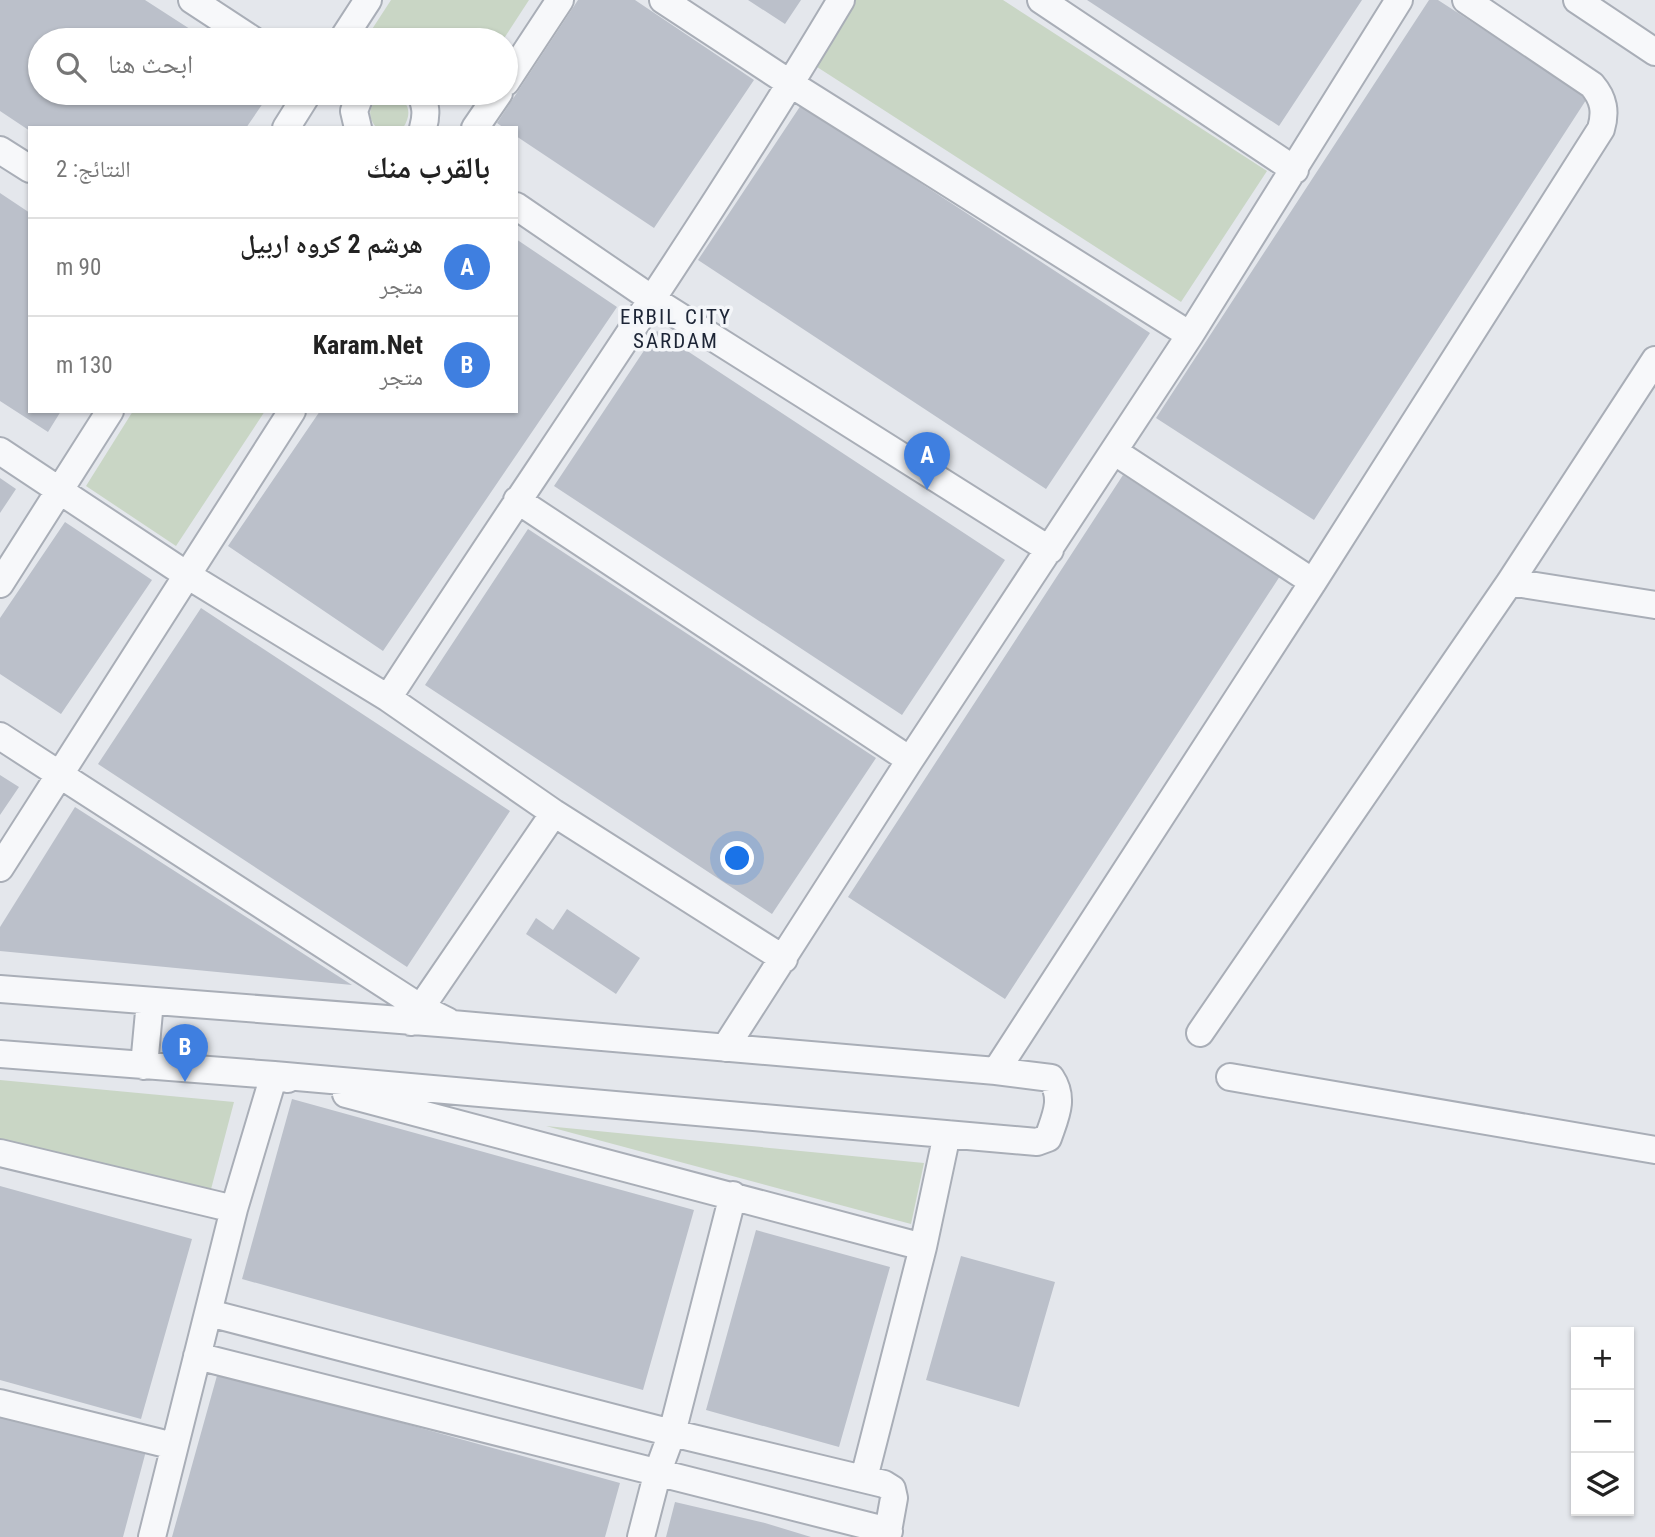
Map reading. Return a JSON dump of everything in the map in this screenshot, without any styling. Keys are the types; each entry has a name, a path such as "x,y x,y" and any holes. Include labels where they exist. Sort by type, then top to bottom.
{"street":[{"path":"192,0 235,28"},
{"path":"350,28 368,0"},
{"path":"518,64 560,0"},
{"path":"663,0 791,84 1190,335"},
{"path":"388,698 652,299 791,84 841,0"},
{"path":"1041,0 1295,170"},
{"path":"725,1048 910,760 1115,452 1295,170 1399,0"},
{"path":"996,1071 1313,582 1596,138 1604,120 1602,101 1592,85 1466,0"},
{"path":"1577,0 1655,52"},
{"path":"287,126 300,105"},
{"path":"353,105 358,126"},
{"path":"423,126 425,105"},
{"path":"476,126 491,105"},
{"path":"0,150 28,168"},
{"path":"518,207 652,299 1050,550"},
{"path":"1200,1034 1510,582 1655,360"},
{"path":"0,584 109,413"},
{"path":"0,868 291,413"},
{"path":"0,451 187,575 388,698 554,813 784,959"},
{"path":"1115,452 1313,582"},
{"path":"517,500 910,760"},
{"path":"1510,582 1655,605"},
{"path":"0,736 416,1015"},
{"path":"416,1015 554,813"},
{"path":"0,989 150,1001 416,1015 452,1024 996,1071 1051,1079 1057,1091 1058,1104 1048,1138 1037,1142 274,1075 0,1054"},
{"path":"144,1066 150,1001"},
{"path":"274,1075 923,1247"},
{"path":"152,1537 234,1209 274,1075"},
{"path":"1230,1077 1655,1150"},
{"path":"864,1478 923,1247 947,1134"},
{"path":"0,1153 234,1209"},
{"path":"640,1537 671,1433 733,1195"},
{"path":"197,1356 658,1471 888,1534 894,1498 892,1489 884,1484 671,1433 209,1313"},
{"path":"0,1403 174,1446"}],"green space":[{"path":"391,0 529,0 511,28 373,28"},
{"path":"856,0 1003,0 1267,171 1181,302 814,65"},
{"path":"407,105 408,117 404,126 376,126 370,117 372,106"},
{"path":"132,413 264,413 176,546 86,486"},
{"path":"0,1080 234,1102 210,1193 0,1140"},
{"path":"546,1126 924,1163 911,1224"}],"building":[{"path":"0,0 145,0 188,28 28,28 28,105 262,105 247,126 28,126 28,130 0,111"},
{"path":"578,0 635,0 754,80 654,228 518,137 518,126 501,126 497,123 509,105 518,105 518,91"},
{"path":"748,0 801,0 785,24"},
{"path":"1087,0 1362,0 1279,126"},
{"path":"1429,0 1438,0 1588,97 1314,520 1156,418"},
{"path":"801,105 1150,333 1046,489 698,260"},
{"path":"0,193 28,212 28,413 60,413 48,432 0,401"},
{"path":"518,240 617,307 383,651 228,546 319,413 518,413"},
{"path":"657,331 1005,560 902,715 554,486"},
{"path":"1123,475 1280,576 1005,999 848,897"},
{"path":"0,478 16,489 0,513"},
{"path":"65,522 152,580 61,714 0,674 0,618"},
{"path":"528,529 876,758 772,914 425,685"},
{"path":"201,608 510,811 407,967 98,764"},
{"path":"0,775 19,787 0,815"},
{"path":"75,807 352,985 0,951 0,927"},
{"path":"567,909 640,958 616,994 526,934 536,918 553,930"},
{"path":"292,1099 694,1210 643,1390 242,1279"},
{"path":"0,1186 192,1239 141,1419 0,1380"},
{"path":"756,1230 890,1267 839,1447 706,1410"},
{"path":"961,1256 1055,1282 1019,1407 926,1380"},
{"path":"218,1372 620,1483 605,1537 172,1537"},
{"path":"0,1413 146,1451 123,1537 0,1537"},
{"path":"675,1502 765,1523 811,1537 666,1537"}],"place":[{"name":"هرشم 2 كروه اربيل","path":"927,490"},
{"name":"Karam.Net","path":"185,1082"}],"district":[{"name":"ERBIL CITY SARDAM","path":"676,329"}]}
